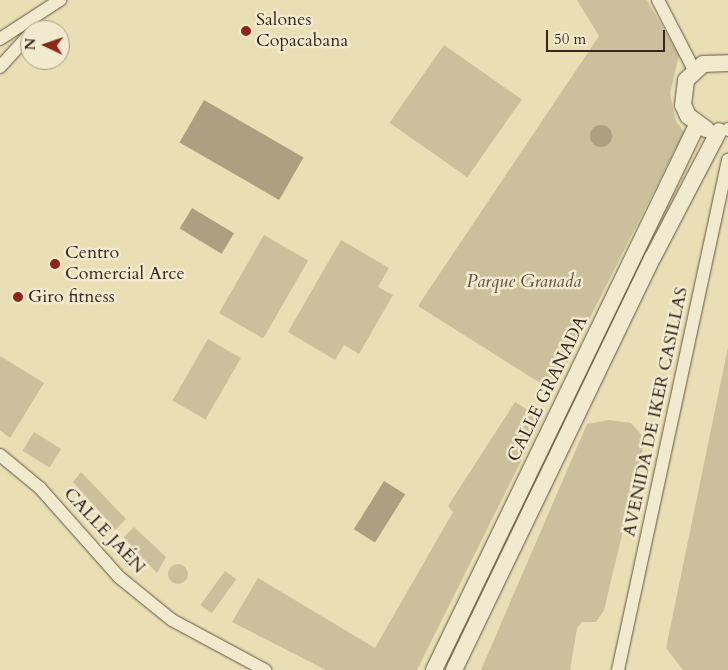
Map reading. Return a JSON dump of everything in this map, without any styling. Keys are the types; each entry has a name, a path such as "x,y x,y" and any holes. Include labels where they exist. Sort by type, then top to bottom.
{"street":[{"path":"42,20 60,0"},
{"path":"0,39 60,0"},
{"path":"658,0 694,70"},
{"path":"0,68 20,45"},
{"path":"454,670 653,257 725,130 697,125 683,105 686,80 694,70 715,61 728,63"},
{"name":"CALLE GRANADA","path":"434,670 697,125"},
{"name":"AVENIDA DE IKER CASILLAS","path":"618,670 728,160"},
{"name":"CALLE JAÉN","path":"0,455 40,488 119,577 172,620 265,670"}],"green space":[{"name":"Parque Granada","path":"577,0 647,0 679,55 670,94 676,121 684,132 553,391 418,306 599,36"},
{"path":"444,45 522,99 467,177 390,123"},
{"path":"264,235 308,260 263,338 219,313"},
{"path":"341,240 389,268 378,287 393,295 359,354 344,345 335,360 288,332"},
{"path":"208,339 241,358 205,419 172,400"},
{"path":"728,347 728,670 683,670 666,648"},
{"path":"0,356 44,383 10,438 0,430"},
{"path":"515,402 542,419 417,670 326,670 232,622 258,578 375,648 453,512 448,506"},
{"path":"609,420 631,423 645,439 604,610 596,622 582,622 577,628 570,670 481,670 587,424"},
{"path":"34,432 61,449 49,468 22,451"},
{"path":"81,472 126,519 115,530 73,482"},
{"path":"134,527 166,557 157,573 123,538"},
{"path":"178,564 185,567 188,574 185,581 178,584 171,581 168,574 171,567"},
{"path":"225,571 236,579 212,613 200,605"}],"shaded area":[{"path":"204,100 304,158 279,200 180,142"},
{"path":"601,125 609,128 612,136 609,144 601,147 593,144 590,136 593,128"},
{"path":"192,208 234,233 222,254 180,229"},
{"path":"384,481 405,494 375,543 354,529"}],"place":[{"name":"Salones Copacabana","path":"246,31"},
{"name":"Centro Comercial Arce","path":"55,264"},
{"name":"Giro fitness","path":"18,297"}]}
